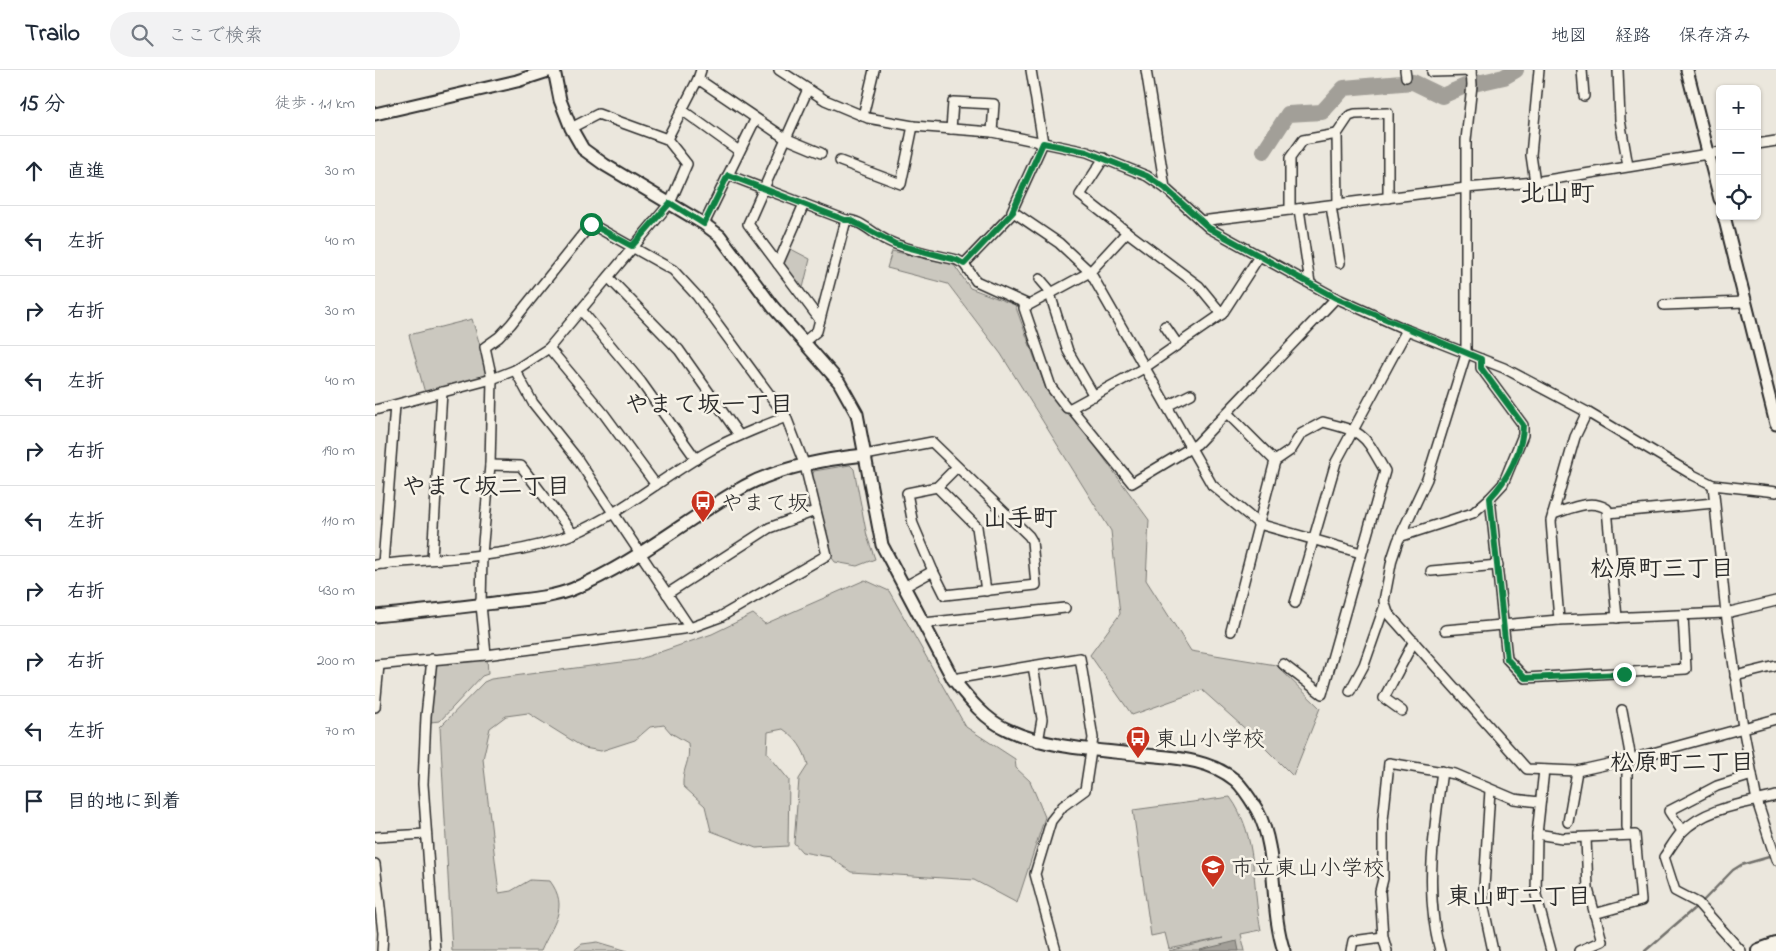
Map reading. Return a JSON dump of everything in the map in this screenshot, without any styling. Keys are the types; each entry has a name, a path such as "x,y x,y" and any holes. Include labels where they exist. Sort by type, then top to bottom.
{"street":[{"path":"375,114 517,81 552,70 560,100 571,128 583,149 605,165 704,224 719,236 773,307 839,382 857,414 882,545 953,679 984,714 1006,729 1039,742 1188,758 1213,767 1235,780 1248,795 1258,813 1267,837 1276,916 1284,951"},
{"path":"667,139 701,70"},
{"path":"779,70 825,100 863,116 913,126 992,132 1087,152 1147,176 1165,188 1209,228 1336,298 1407,330 1504,368 1587,412 1713,485 1776,492"},
{"path":"863,116 875,70"},
{"path":"964,264 1013,212 1043,143 1031,70"},
{"path":"1146,70 1165,188"},
{"path":"1431,72 1471,70 1472,85 1466,140 1466,354 1427,479 1392,559 1384,601 1388,613 1527,769 1577,770 1629,759 1776,719"},
{"path":"1535,182 1531,155 1539,70"},
{"path":"1582,70 1584,96"},
{"path":"1618,70 1620,120 1628,166"},
{"path":"1687,70 1714,153 1717,175"},
{"path":"697,79 755,120 785,138 821,153"},
{"path":"809,89 762,188 748,224 821,320"},
{"path":"951,129 953,102 994,104 992,132"},
{"path":"681,110 739,152"},
{"path":"1340,263 1335,206 1337,134 1349,116 1355,114 1388,113 1388,198"},
{"path":"375,410 492,379 515,370 549,348 609,278 632,246 670,203 687,164 667,139 599,114 571,128"},
{"path":"704,224 755,120"},
{"path":"841,160 901,184 913,126"},
{"path":"1310,283 1295,210 1290,158 1303,140 1337,134"},
{"path":"1761,143 1776,141"},
{"path":"1201,221 1335,206 1466,188 1535,182 1714,153"},
{"path":"1104,158 1080,195 1199,286 1222,314"},
{"path":"728,175 865,226 878,236 895,244 957,260 964,264 976,281 1029,305 1090,272 1127,232"},
{"path":"778,264 805,204"},
{"path":"1013,212 1059,243 1090,272 1212,485 1259,524 1361,553"},
{"path":"804,342 817,331 821,320 845,220"},
{"path":"1725,220 1776,424"},
{"path":"375,707 377,665 486,655 691,628 720,617 827,555 805,466 786,418 732,343 673,270 591,224 511,324 499,337 485,347 492,379 490,465 482,554 481,605 486,655"},
{"path":"1071,408 1144,368 1222,314 1260,256"},
{"path":"609,278 679,350 739,435"},
{"path":"1040,279 1051,293 1068,351 1094,396"},
{"path":"1025,304 1024,308 1051,386 1067,408 1071,408 1132,483 1192,449 1336,298"},
{"path":"1664,305 1745,302"},
{"path":"581,310 641,382 696,459"},
{"path":"1165,326 1178,345"},
{"path":"1295,603 1315,540 1336,462 1407,330"},
{"path":"549,348 604,414 656,485"},
{"path":"1402,536 1473,513 1503,484 1523,435 1523,425 1481,368 1481,359"},
{"path":"515,370 533,403 577,457 691,628"},
{"path":"432,559 442,392"},
{"path":"1167,406 1191,394"},
{"path":"395,405 379,564 523,549 573,534 614,512 696,459 739,435 786,418"},
{"path":"1227,412 1275,461"},
{"path":"1559,620 1551,521 1575,437 1587,412"},
{"path":"1231,631 1275,461 1291,450 1301,434 1323,422 1352,430 1365,437 1385,471 1322,694 1283,664"},
{"path":"375,616 539,598 571,590 640,554 745,486 781,471 932,442 1032,541 1036,585 945,594 913,524 907,493 937,487 957,467"},
{"path":"490,465 521,466 573,534"},
{"path":"1713,485 1726,613 1743,727 1757,801 1776,860"},
{"path":"937,487 977,527 986,591"},
{"path":"1490,498 1505,623 1507,659 1525,678 1686,669 1683,615"},
{"path":"1608,513 1714,503"},
{"path":"1553,514 1587,504 1599,504 1607,509 1617,618"},
{"path":"667,594 769,528 815,511"},
{"path":"1431,571 1498,565"},
{"path":"904,587 933,571"},
{"path":"1445,630 1505,623 1726,613 1776,600"},
{"path":"1350,690 1364,665 1385,606"},
{"path":"924,623 1065,608"},
{"path":"1402,712 1384,698 1414,641"},
{"path":"953,679 1080,658 1093,749 1085,790 1063,806 1051,821 1035,874 1056,951"},
{"path":"432,659 426,716 423,784 435,951"},
{"path":"1033,666 1042,719 1039,742"},
{"path":"1735,676 1776,666"},
{"path":"1621,710 1629,759 1627,827"},
{"path":"1387,951 1383,937 1380,891 1383,879 1383,820 1389,763 1455,774 1514,799 1539,802"},
{"path":"1544,770 1539,802 1536,896 1551,951"},
{"path":"1568,822 1577,770"},
{"path":"1440,951 1430,892 1434,831 1442,771"},
{"path":"1682,832 1669,811 1717,786 1753,775"},
{"path":"1490,790 1483,904 1493,951"},
{"path":"1741,951 1700,905 1675,891 1664,857 1682,832 1704,816 1729,807 1776,796"},
{"path":"375,837 427,834"},
{"path":"1537,834 1562,838 1635,835 1641,901 1594,914"},
{"path":"1579,951 1602,941 1587,882 1586,838"},
{"path":"375,864 383,933 382,951"},
{"path":"1351,951 1353,941 1383,937"}],"shaded area":[{"path":"789,248 810,259 802,292 781,264"},
{"path":"892,251 954,265 970,288 1015,305 1046,389 1076,420 1149,520 1146,580 1191,651 1276,665 1320,708 1293,776 1251,734 1202,690 1132,715 1090,655 1120,614 1111,531 1001,354 948,284 887,268"},
{"path":"472,319 489,375 425,393 409,335"},
{"path":"850,465 854,469 867,536 875,559 857,566 835,562 830,555 812,476 814,471"},
{"path":"865,580 889,591 966,727 1015,759 1016,768 1030,781 1045,817 1017,903 974,880 851,872 830,857 802,852 794,843 799,779 808,765 799,744 783,729 768,732 767,753 789,780 788,846 756,848 711,831 705,806 683,786 689,750 688,743 671,733 664,725 650,727 635,740 601,751 584,748 528,713 506,716 490,728 483,759 499,893 511,891 530,880 550,881 559,900 557,916 541,951 452,951 440,727 484,682 491,679 637,660 712,634 753,614 765,624"},
{"path":"487,657 488,674 482,676 440,721 430,722 435,667 440,661"},
{"path":"1230,797 1246,828 1250,845 1261,930 1241,934 1245,951 1169,951 1223,938 1169,949 1165,933 1151,936 1133,810"},
{"path":"1237,941 1239,951 1200,950"},
{"path":"598,942 628,951 573,951 582,944"}],"waterway":[{"path":"1264,151 1288,114 1322,112 1344,88 1413,82 1442,96 1465,86 1504,77 1516,70"},
{"path":"1701,903 1733,870 1741,865 1769,857"},
{"path":"1645,951 1697,906"}],"place":[{"name":"やまて坂","path":"703,523"},
{"name":"東山小学校","path":"1138,759"},
{"name":"市立東山小学校","path":"1213,888"}],"district":[{"name":"北山町","path":"1557,192"},
{"name":"やまて坂一丁目","path":"709,404"},
{"name":"やまて坂二丁目","path":"486,486"},
{"name":"山手町","path":"1020,517"},
{"name":"松原町三丁目","path":"1662,568"},
{"name":"松原町二丁目","path":"1682,762"},
{"name":"東山町二丁目","path":"1519,896"}],"route":[{"path":"591,224 632,246 670,203 704,224 728,175 865,226 878,236 895,244 957,260 964,264 1013,212 1043,143 1087,152 1132,169 1165,188 1209,228 1336,298 1407,330 1481,359 1481,368 1513,408 1523,425 1523,435 1503,484 1490,498 1505,623 1507,659 1525,678 1624,674"}]}
